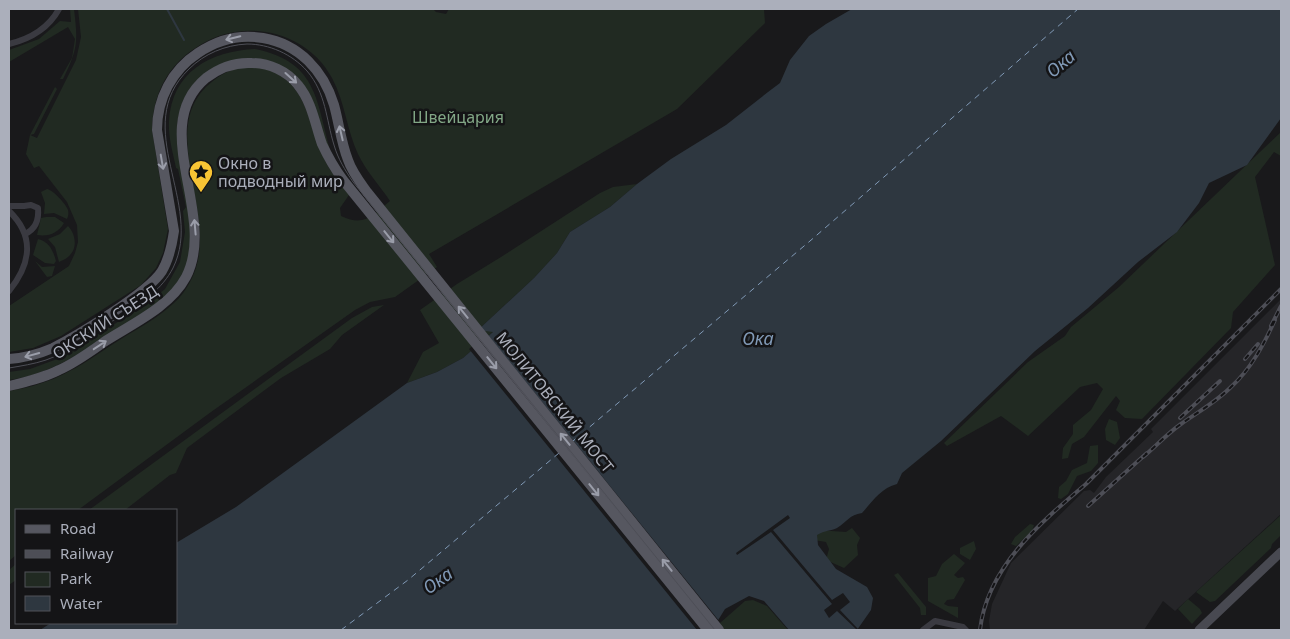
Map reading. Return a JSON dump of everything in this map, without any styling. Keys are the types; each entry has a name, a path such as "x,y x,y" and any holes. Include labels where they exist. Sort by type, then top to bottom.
{"main road":[{"name":"ОКСКИЙ СЪЕЗД","path":"9,360 34,355 70,339 143,291 161,272 171,248 174,231 158,140 157,119 160,104 173,76 194,55 206,47 233,38 254,36 271,39 303,55 314,66 327,88 334,105 349,163 368,192"},
{"name":"ОКСКИЙ СЪЕЗД","path":"9,386 44,377 74,362 160,306 172,296 183,282 192,264 196,238 182,138 182,118 186,104 195,90 206,78 219,70 238,64 258,63 278,69 292,78 305,95 329,158 359,199"},
{"name":"МОЛИТОВСКИЙ МОСТ","path":"368,192 719,630"},
{"name":"МОЛИТОВСКИЙ МОСТ","path":"359,199 708,630"}],"street":[{"path":"9,44 29,38 38,32 47,25 59,9"},
{"path":"9,206 31,205 38,208 38,219 34,227 25,234"},
{"path":"9,211 25,234 27,253 22,273 9,291"},
{"path":"1199,630 1281,552"},
{"path":"923,630 935,621 964,628"}],"shaded area":[{"path":"1280,300 1280,515 1175,611 1163,601 1144,630 990,630 989,621 992,604 1011,563 1084,491 1090,490 1094,493 1106,477 1153,432 1151,429"}],"green space":[{"path":"70,9 74,9 76,45 72,60 63,79 60,79 72,58 75,39 68,27 9,62 9,50 39,39 60,21 71,22"},
{"name":"Швейцария","path":"78,9 433,9 436,12 446,14 449,9 764,9 765,23 677,109 429,254 437,267 395,297 370,302 355,310 211,412 79,509 15,509 15,556 9,561 9,391 26,388 53,379 93,358 155,318 177,301 185,290 190,282 198,257 200,231 191,176 188,124 196,101 213,81 230,71 246,67 263,68 280,76 290,83 299,95 307,111 324,160 349,195 340,208 341,216 362,220 390,201 358,154 336,87 321,62 307,49 273,33 255,31 236,32 217,36 200,45 179,61 164,81 155,104 152,130 168,229 163,253 156,268 141,285 61,336 33,348 9,352 9,306 69,266 78,242 77,225 67,202 39,166 34,168 26,154 30,135 37,138 76,60 81,37"},
{"path":"255,49 276,55 292,64 304,75 318,103 332,156 327,147 311,97 270,61 206,75 198,79 188,92 179,113 177,135 191,232 189,255 181,277 168,294 151,308 77,355 38,373 9,380 9,372 30,369 60,358 145,305 165,289 180,262 185,232 183,211 186,207 178,169 176,168 169,127 172,104 177,89 196,67 209,60 223,54"},
{"path":"55,87 57,89 34,134 30,135"},
{"path":"1281,132 1281,156 1274,152 1255,177 1275,265 1233,312 1231,328 1142,419 1125,418 1116,410 1120,401 1116,396 1084,437 1072,444 1068,458 1062,459 1063,448 1073,434 1073,425 1091,410 1103,389 1097,383 1080,387 1028,436 1001,416 947,446 944,443 1028,362 1065,336 1071,327 1119,287"},
{"path":"637,184 610,207 570,232 557,253 534,278 478,330 494,331 463,358 437,372 407,383 423,352 439,343 420,310 457,284 600,193 613,187"},
{"path":"47,189 56,195 67,207 67,219 54,213 44,214 45,203 41,192"},
{"path":"55,217 64,223 53,234 37,235 41,218"},
{"path":"68,226 74,236 74,248 69,256 59,262 55,247 48,239 60,234"},
{"path":"38,239 50,247 56,261 54,264 45,263 33,255"},
{"path":"35,261 42,267 55,266 52,276 47,277"},
{"path":"384,305 342,335 330,349 281,378 187,448 176,473 170,475 126,509 90,509 352,318 372,307"},
{"path":"1109,419 1117,422 1120,438 1115,445 1106,440 1105,429"},
{"path":"1098,445 1098,463 1091,471 1077,476 1068,494 1061,499 1058,498 1059,487 1066,481 1072,470 1087,463 1090,446"},
{"path":"1281,515 1281,535 1272,544 1271,548 1215,601 1210,602 1196,592"},
{"path":"1030,524 1034,525 1032,531 1016,546 1011,544 1015,537"},
{"path":"852,528 860,538 857,545 858,555 844,568 826,560 829,549 826,542 814,540 817,530 846,532"},
{"path":"974,541 976,549 970,560 960,554 960,548"},
{"path":"954,554 965,563 954,575 958,578 963,577 965,580 954,599 947,600 944,604 958,607 958,618 928,601 928,578 936,576 942,564"},
{"path":"15,565 15,581 9,585 9,570"},
{"path":"898,573 926,607 926,615 921,615 920,608 894,575"},
{"path":"1188,599 1202,613 1192,624 1178,609"},
{"path":"753,600 767,606 788,630 722,630 720,623 745,601"}],"water":[{"name":"Ока","path":"852,9 1281,9 1281,118 1247,165 1209,183 1199,203 1177,232 1138,262 1088,308 1035,351 941,441 902,473 897,484 882,492 862,513 851,517 837,528 817,535 818,545 836,569 867,587 873,598 871,610 857,630 789,630 764,601 749,596 725,609 712,630 40,630 49,624 178,624 178,542 236,507 407,383 437,372 463,358 493,332 478,330 534,278 557,253 570,232 610,207 671,159 726,125 780,83 790,60 809,36"}],"pier":[{"path":"487,334 720,622 715,630 697,630 469,349"},
{"path":"788,515 790,518 773,530 832,600 843,593 850,602 840,610 857,630 837,611 829,618 824,610 832,604 771,532 737,555 736,553"}],"waterway":[{"path":"167,9 184,40"}],"ferry route":[{"path":"573,441 810,241 1078,9"},
{"path":"341,630 408,580 559,453"}],"tram line":[{"path":"9,368 28,365 63,353 142,302 164,282 173,268 180,243 181,218 166,141 166,116 172,92 189,69 215,51 247,44 272,48 287,55 301,65 313,79 325,106 336,150 353,182 715,630"}],"railway":[{"path":"980,630 985,607 993,586 1019,548 1051,514 1086,484 1281,289"},
{"path":"1271,326 1281,306"},
{"path":"1143,457 1176,428 1207,407 1238,380 1256,356 1275,320"},
{"path":"1245,359 1258,344"},
{"path":"1180,418 1220,381"},
{"path":"1088,506 1147,453"}],"place":[{"name":"Окно в подводный мир","path":"201,193"}]}
